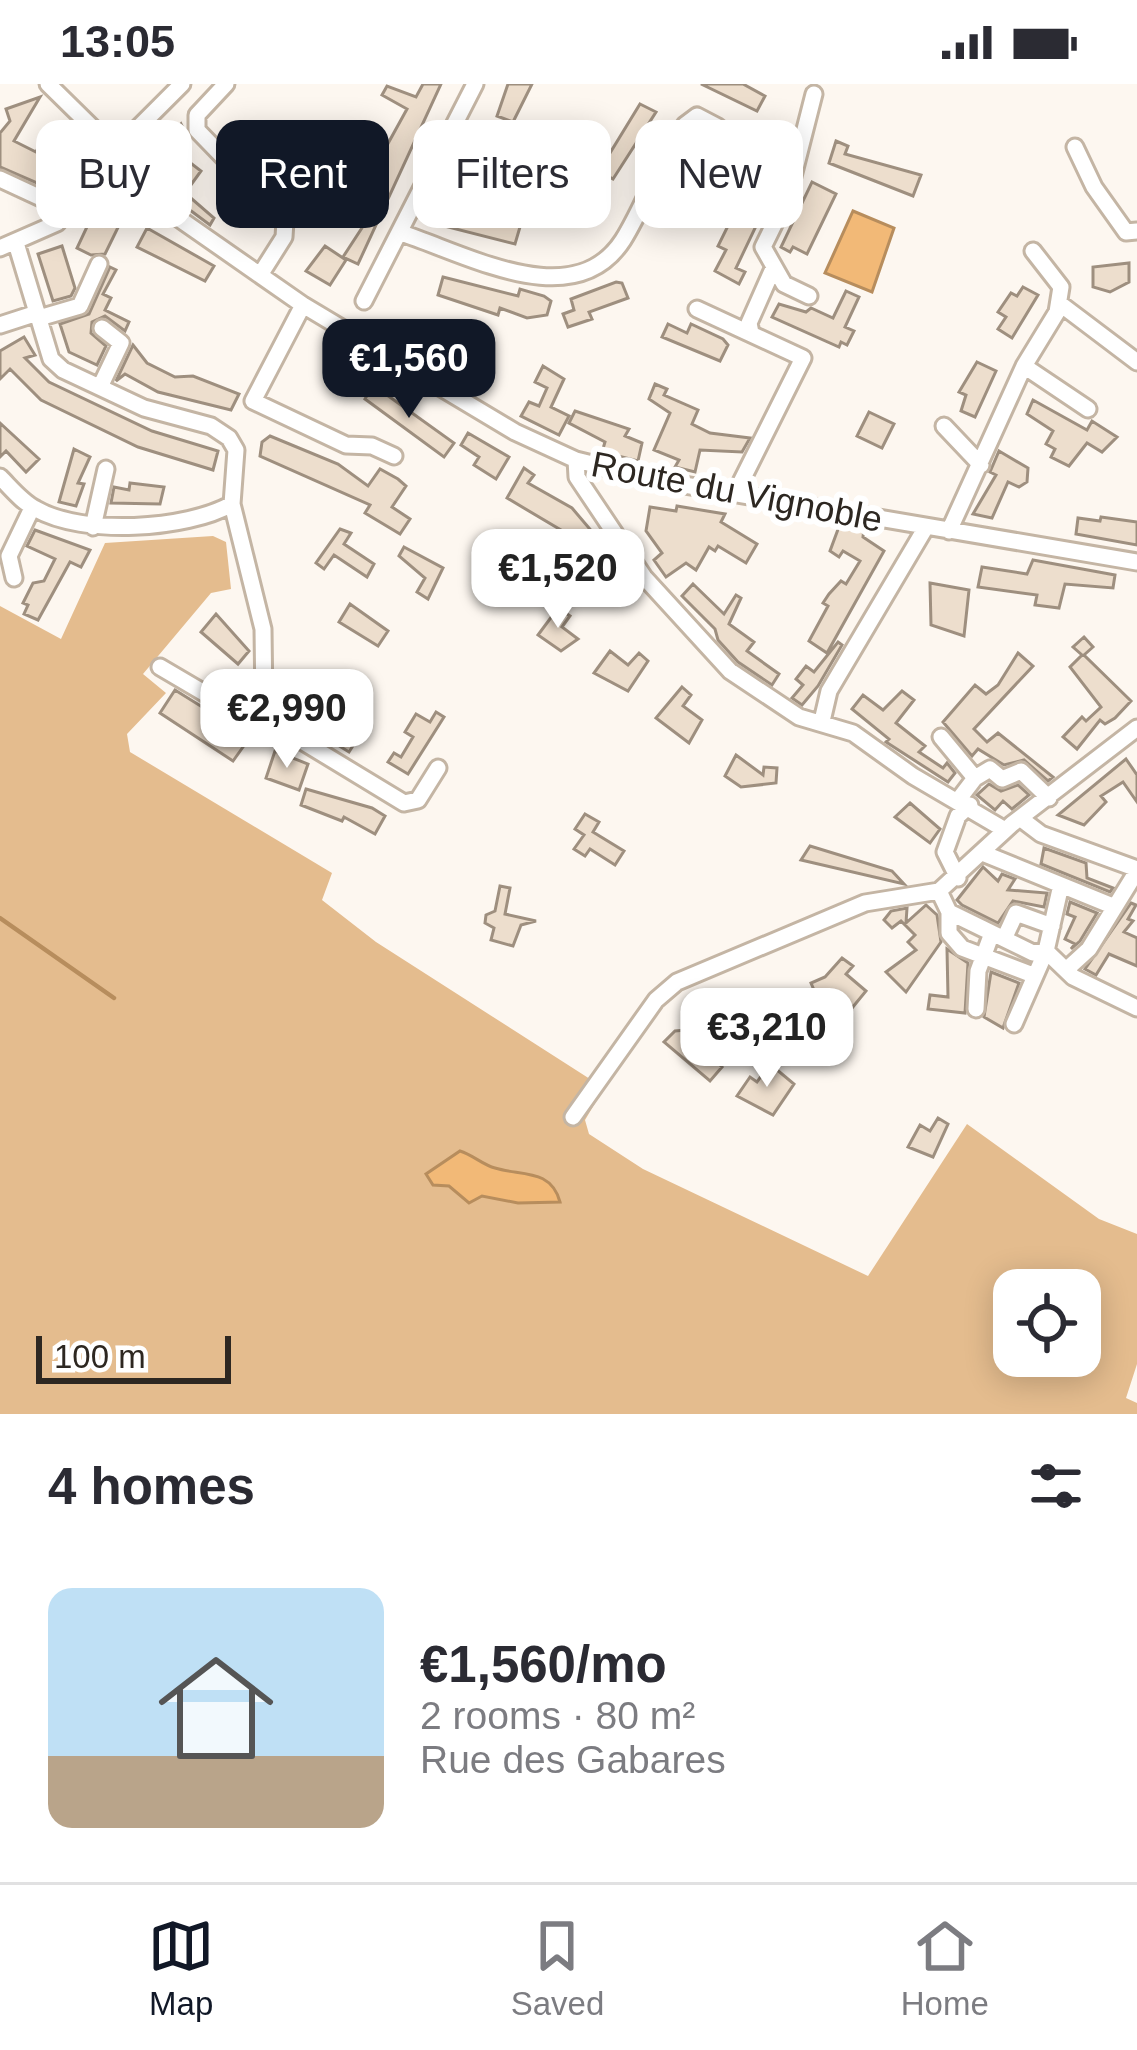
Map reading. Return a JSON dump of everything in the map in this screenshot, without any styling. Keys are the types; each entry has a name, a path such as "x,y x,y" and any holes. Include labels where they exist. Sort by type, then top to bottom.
{"street":[{"path":"48,84 85,120"},
{"path":"146,120 182,84"},
{"path":"226,84 197,115 197,130 285,221 284,236 260,275"},
{"path":"364,301 476,84"},
{"path":"809,296 772,271 763,248 788,196 814,94"},
{"path":"1075,147 1094,187 1126,232 1137,231"},
{"path":"0,179 36,196"},
{"path":"401,233 544,278 588,274 622,241 635,217"},
{"path":"38,228 8,245 51,358 144,408 211,426 229,438 236,450 232,504 263,629 259,715"},
{"name":"Route du Vignoble","path":"192,228 303,305 514,432 576,460 736,494 1137,562"},
{"path":"949,531 1024,366 1059,303 1061,287 1034,251"},
{"path":"0,325 80,306 99,264"},
{"path":"751,333 749,323 772,271"},
{"path":"1059,303 1137,362"},
{"path":"303,305 253,401 346,445 371,446 394,457"},
{"path":"697,309 803,358 736,494"},
{"path":"100,387 121,343 102,328"},
{"path":"1024,366 1088,410"},
{"path":"944,426 981,465"},
{"path":"576,460 577,477 633,560 708,652 775,704 799,717 854,733 913,776 1005,830"},
{"path":"94,526 106,469"},
{"path":"0,477 32,508 94,526 208,518 232,504"},
{"path":"14,578 9,556 32,508"},
{"path":"821,721 829,691 926,526"},
{"path":"160,667 245,717 259,715 404,803 418,800 438,768"},
{"path":"574,1117 648,1010 677,982 865,903 939,891 985,854 1005,830 1137,728"},
{"path":"941,737 975,778"},
{"path":"958,878 945,852 975,778 990,769 1002,779 1021,771 1049,798"},
{"path":"1020,818 1041,834 1137,870 1089,949 1066,970"},
{"path":"985,854 1115,907"},
{"path":"1014,1024 1046,951 1061,885"},
{"path":"939,891 949,912 949,933 962,948 1033,975"},
{"path":"949,912 1033,953 1046,951"},
{"path":"976,1010 983,957 1016,913 1052,926"},
{"path":"1046,951 1066,970 1137,1008"}],"shaded area":[{"path":"853,211 894,228 872,292 825,273"},
{"path":"213,536 226,542 231,589 211,593 143,674 166,693 127,734 130,752 332,873 322,900 376,942 604,1088 585,1120 589,1134 643,1169 868,1276 967,1124 1099,1219 1137,1234 1137,1364 1126,1398 1137,1403 1137,1414 0,1414 0,606 61,639 105,543"},
{"path":"460,1151 491,1167 542,1178 560,1202 518,1203 482,1196 469,1203 449,1186 433,1185 426,1174"}],"building":[{"path":"423,84 441,84 424,120 413,120 413,145 389,197 389,142 407,109 382,95 387,86 416,97"},
{"path":"508,84 532,84 514,120 497,116"},
{"path":"701,84 743,84 765,96 757,111"},
{"path":"40,97 14,141 36,152 36,183 0,167 0,133 10,121 6,109"},
{"path":"640,104 656,112 651,120 635,120 635,145 613,179 611,151"},
{"path":"836,141 848,146 845,154 921,175 913,196 829,163"},
{"path":"812,182 836,194 807,254 781,247 790,228 803,228 803,201"},
{"path":"192,199 214,218 210,225 192,212"},
{"path":"86,228 118,228 105,254 91,255 77,248"},
{"path":"147,228 214,266 205,281 137,247"},
{"path":"362,228 375,228 358,264 343,257"},
{"path":"452,228 520,228 515,244"},
{"path":"727,228 755,228 736,268 745,272 739,284 715,271 726,250 718,246"},
{"path":"62,246 75,288 71,296 53,301 38,254"},
{"path":"325,246 346,260 330,285 306,271"},
{"path":"1129,263 1129,282 1110,292 1093,287 1093,267"},
{"path":"110,267 116,270 103,294 111,298 105,310 129,322 125,331 105,316 92,322 91,333 106,346 97,365 69,352 60,324 89,314"},
{"path":"443,277 518,296 520,289 544,296 551,301 547,315 527,318 500,308 498,315 438,295"},
{"path":"622,283 628,298 589,312 592,319 568,327 563,314 574,310 571,299"},
{"path":"1023,287 1038,295 1012,338 998,329 1006,317 998,312 1011,293 1017,296"},
{"path":"846,291 859,297 845,327 854,331 847,345 841,342 839,347 772,317 779,304 806,312 811,308 833,318"},
{"path":"668,324 687,333 691,324 723,339 728,345 720,361 662,337"},
{"path":"24,337 35,355 25,358 49,382 152,431 218,451 213,470 138,447 41,400 10,369 0,379 0,351"},
{"path":"133,345 147,363 175,377 193,376 239,394 231,410 158,392 125,374 116,381"},
{"path":"977,362 996,371 975,417 961,411 966,395 959,392"},
{"path":"543,366 564,379 551,407 569,416 559,435 521,416 529,402 539,406 547,388 535,382"},
{"path":"655,384 667,389 664,395 698,410 692,424 710,433 750,438 742,452 700,450 695,472 675,467 679,460 654,450 670,413 649,399"},
{"path":"373,385 454,443 444,457 365,399"},
{"path":"1033,400 1087,430 1092,421 1117,437 1102,452 1087,443 1069,466 1051,457 1055,449 1046,444 1053,431 1027,414"},
{"path":"575,411 629,429 625,436 642,443 638,461 602,452 605,442 569,423"},
{"path":"869,412 894,424 882,448 857,436"},
{"path":"0,423 39,459 26,472 6,451 0,457"},
{"path":"468,433 509,457 496,479 474,465 479,457 461,445"},
{"path":"270,436 338,464 368,486 380,469 398,479 406,486 392,507 410,519 400,534 365,513 370,505 260,456 262,442"},
{"path":"74,449 90,457 78,483 84,484 76,506 59,502"},
{"path":"999,451 1028,468 1027,482 1019,487 1008,482 992,518 973,514 996,475 990,472"},
{"path":"524,468 534,475 528,483 572,508 628,574 606,591 598,584 607,576 578,547 573,550 566,543 571,536 507,498"},
{"path":"130,483 164,487 160,504 111,503 114,487 129,490"},
{"path":"677,506 725,514 721,522 757,544 746,563 718,546 715,551 709,547 696,570 686,563 666,577 654,560 662,553 646,531 650,507 676,511"},
{"path":"1101,517 1137,522 1137,545 1076,534 1078,518 1100,521"},
{"path":"840,524 864,528 863,537 884,551 827,653 809,641 828,606 823,603 841,581 846,584 860,561 843,551 839,557 830,551"},
{"path":"340,529 351,533 344,544 374,564 367,577 334,555 324,569 316,563"},
{"path":"35,530 90,550 81,567 70,562 38,620 24,614 28,605 23,603 33,583 44,581 55,559 27,546"},
{"path":"404,547 443,568 428,599 417,592 425,578 399,556"},
{"path":"1033,560 1115,575 1113,588 1065,584 1059,608 1035,605 1037,595 978,587 982,567 1027,574"},
{"path":"930,583 969,590 964,636 931,625"},
{"path":"693,584 724,614 736,595 741,598 729,624 754,642 747,651 779,674 772,685 738,662 718,640 715,629 682,596"},
{"path":"350,604 388,631 378,646 339,622"},
{"path":"558,608 570,616 562,627 578,639 561,651 538,635"},
{"path":"216,614 249,651 238,664 201,632"},
{"path":"1084,637 1093,647 1084,655 1131,701 1115,718 1105,724 1100,720 1077,749 1063,737 1082,717 1086,721 1101,707 1070,667 1082,655 1073,647"},
{"path":"838,642 842,645 802,705 792,698 803,685 796,679 806,666 814,672"},
{"path":"610,651 628,665 639,653 648,661 628,691 594,673"},
{"path":"1018,653 1033,666 974,729 987,742 998,733 1053,777 1048,781 1024,760 1004,765 978,749 972,756 943,722 975,685 986,694 998,685"},
{"path":"287,676 351,716 348,720 363,730 349,752 283,711 288,702 280,687"},
{"path":"682,687 691,695 683,706 702,720 689,743 656,718"},
{"path":"175,690 244,733 248,740 233,761 160,713"},
{"path":"902,691 914,700 896,723 925,746 919,752 943,768 947,763 955,773 948,782 886,742 889,739 852,709 863,695 883,710"},
{"path":"436,712 444,717 408,774 388,762 394,753 401,757 413,737 405,732 416,714 430,722"},
{"path":"275,751 308,764 299,790 266,778"},
{"path":"736,755 763,775 764,767 777,768 776,783 741,787 725,776"},
{"path":"1126,759 1137,775 1137,802 1123,782 1101,796 1106,802 1084,825 1058,815"},
{"path":"989,784 1001,791 1018,785 1029,795 1012,809 1003,801 995,810 977,795"},
{"path":"306,789 385,816 375,834 344,817 342,821 301,805"},
{"path":"910,803 940,829 930,843 895,817"},
{"path":"585,814 599,822 593,832 624,851 615,865 590,849 585,856 574,849 584,835 575,829"},
{"path":"810,846 892,871 904,884 801,860"},
{"path":"1044,848 1086,863 1087,878 1113,888 1110,892 1041,864"},
{"path":"983,867 998,881 1002,874 1015,879 1008,890 1047,893 1044,907 1013,901 998,923 962,905 957,900"},
{"path":"500,886 510,888 505,914 536,921 521,925 513,946 491,940 494,928 485,923 486,915 495,911"},
{"path":"1070,902 1097,913 1080,941 1071,949 1075,944 1065,939 1075,917 1067,914"},
{"path":"1131,903 1136,905 1128,919 1133,921 1124,932 1137,938 1137,966 1109,954 1096,975 1085,969"},
{"path":"926,905 937,915 941,942 906,992 886,972 916,950 908,942 915,935 901,921 892,928 884,920 891,911 907,908 906,923"},
{"path":"947,949 968,963 965,1013 928,1009 930,995 948,997"},
{"path":"842,958 853,966 846,974 866,991 852,1008 832,991 820,1004 811,983 825,977"},
{"path":"991,972 1019,983 1003,1028 984,1017"},
{"path":"686,1030 722,1067 710,1081 664,1042 675,1031"},
{"path":"770,1064 794,1084 773,1115 737,1096 750,1077 757,1082"},
{"path":"938,1118 948,1124 933,1157 908,1147 920,1125 930,1131"}],"waterway":[{"path":"0,918 114,998"}]}
